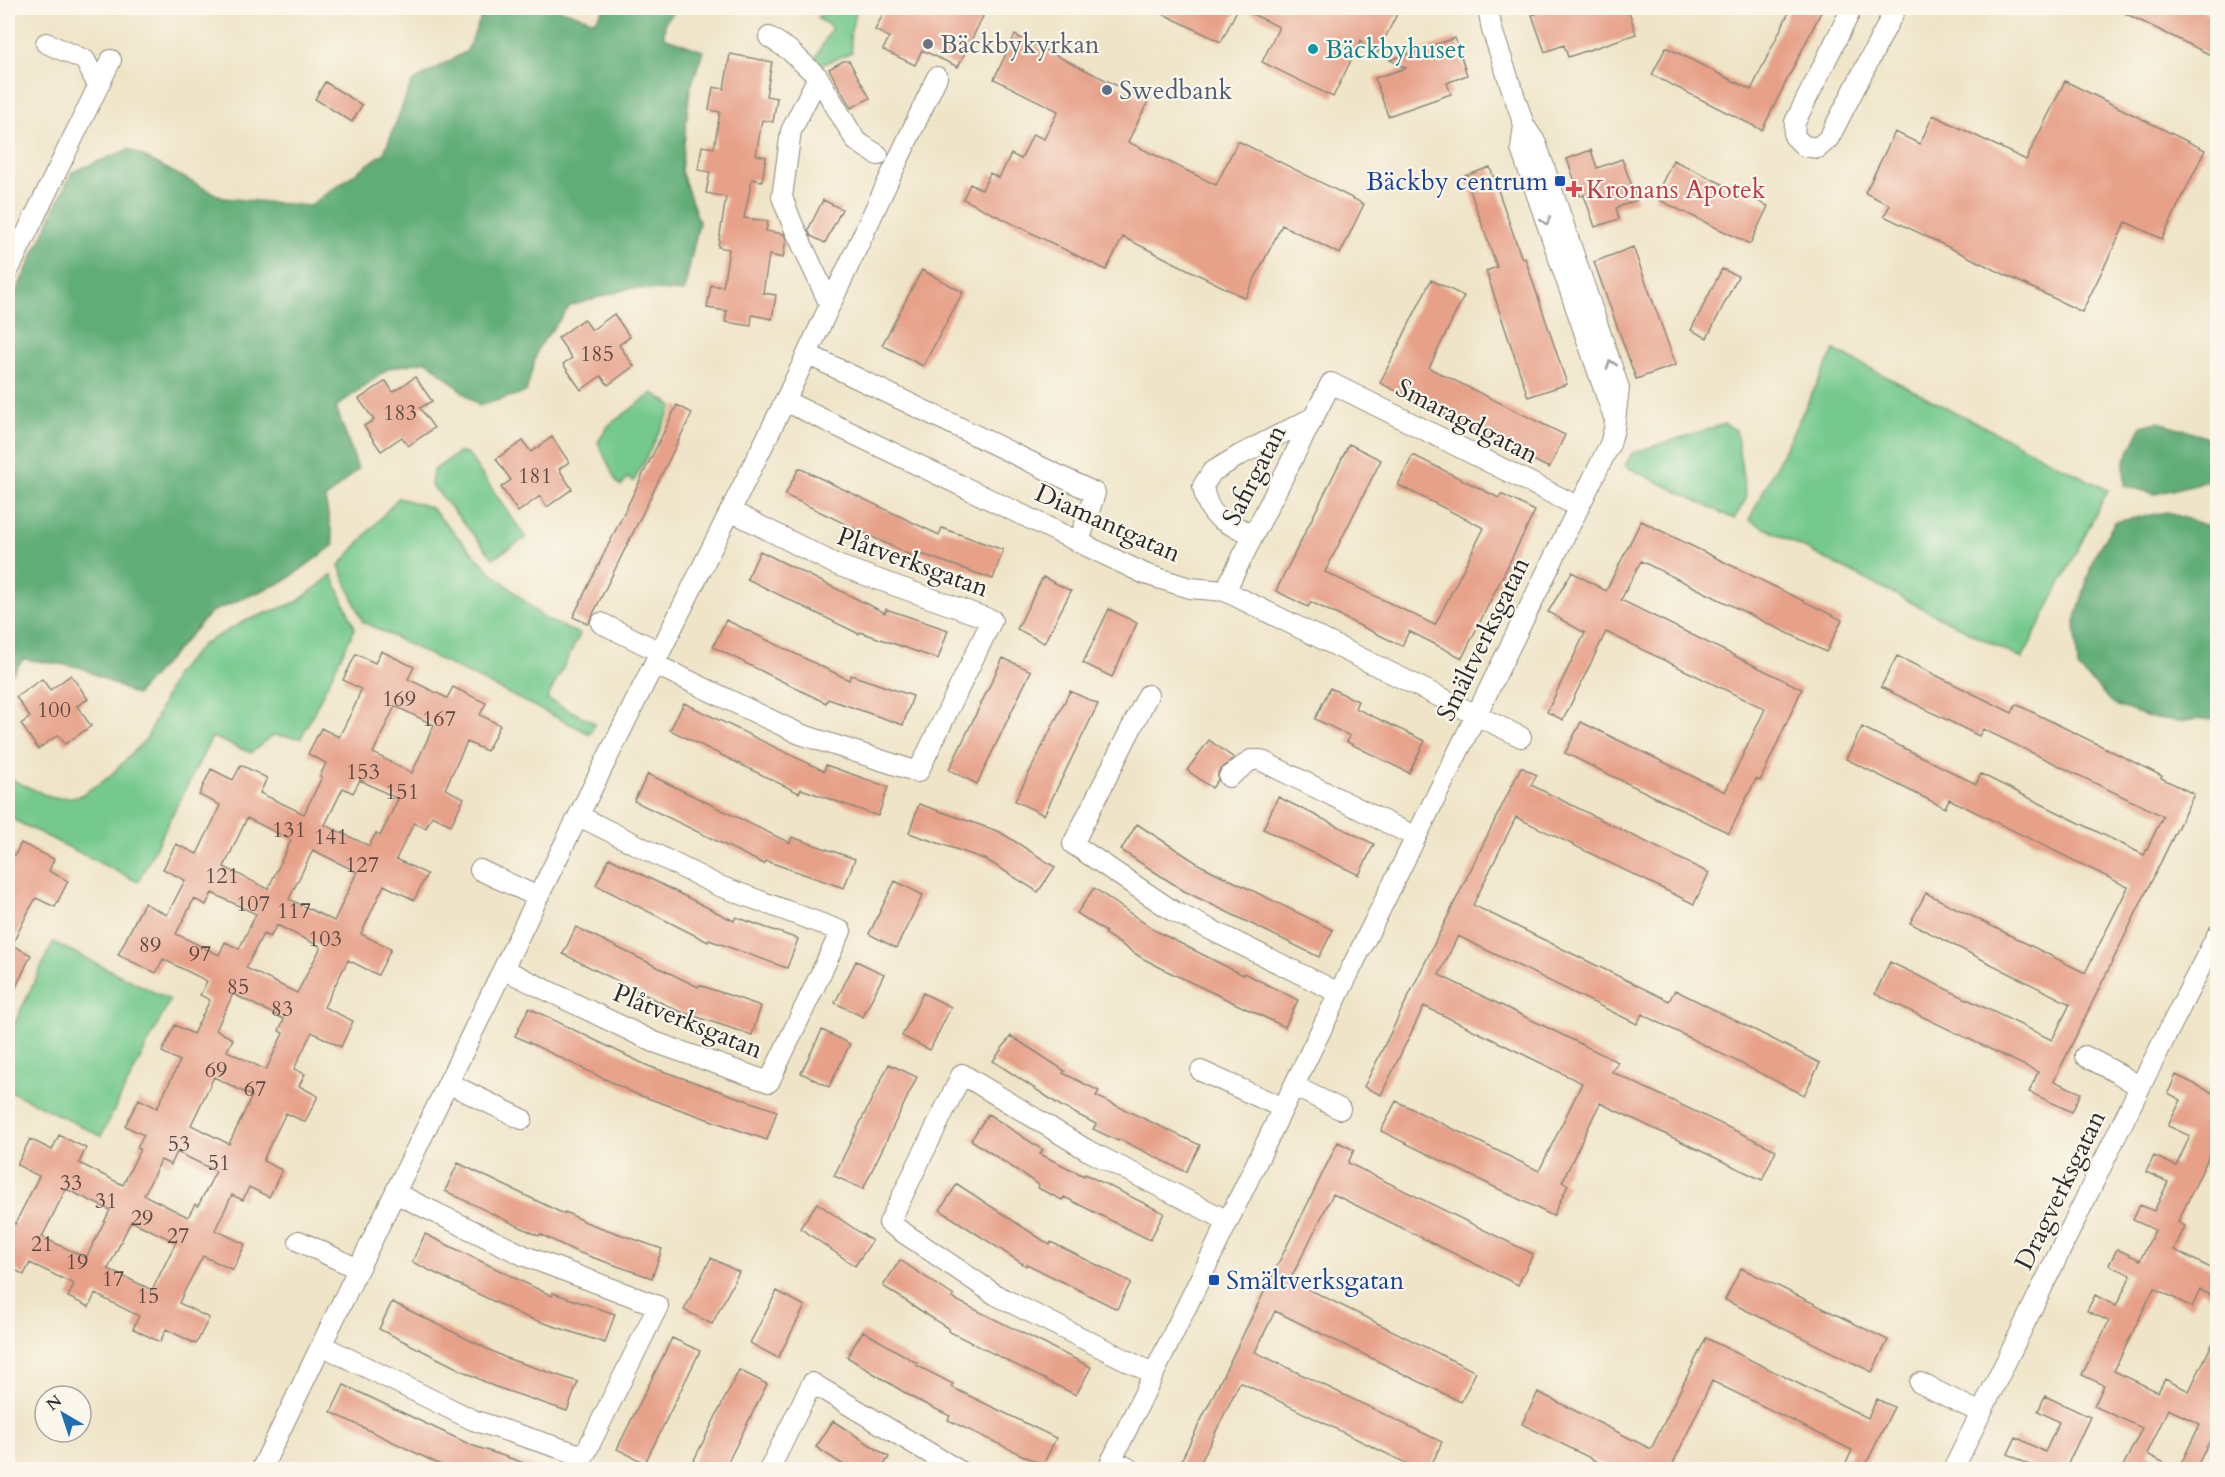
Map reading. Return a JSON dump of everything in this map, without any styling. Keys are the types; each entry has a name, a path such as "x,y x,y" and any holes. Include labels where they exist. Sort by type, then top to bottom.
{"street":[{"name":"Smältverksgatan","path":"1109,1464 1610,444 1619,388 1536,143 1524,125 1492,30 1488,8"},
{"path":"1852,8 1795,122 1794,136 1804,146 1818,148 1829,138 1896,8"},
{"path":"769,37 789,50 818,77 856,141 878,155"},
{"path":"46,43 85,60 98,86"},
{"path":"8,271 111,60"},
{"path":"818,77 791,131 782,197 830,305"},
{"path":"261,1470 538,897 785,401 937,77"},
{"path":"807,354 1095,493 1079,542"},
{"name":"Safirgatan","path":"1225,591 1331,383"},
{"name":"Smaragdgatan","path":"1331,383 1579,507"},
{"name":"Diamantgatan","path":"785,401 1145,574 1190,588 1225,591 1521,737"},
{"path":"1253,534 1216,518 1205,502 1203,486 1212,472 1314,417"},
{"name":"Plåtverksgatan","path":"657,658 800,734 918,772 992,620 837,565 731,511"},
{"path":"602,623 657,658"},
{"path":"1148,695 1073,844 1173,911 1339,993"},
{"path":"1229,777 1251,760 1260,760 1416,837"},
{"name":"Plåtverksgatan","path":"503,969 654,1041 769,1082 841,930 717,885 579,816"},
{"path":"480,870 538,897"},
{"name":"Dragverksgatan","path":"1953,1470 2217,935"},
{"path":"2085,1056 2140,1088"},
{"path":"1201,1071 1283,1108"},
{"path":"1154,1374 996,1295 889,1223 962,1074 1087,1150 1228,1221"},
{"path":"448,1083 522,1119"},
{"path":"1294,1086 1340,1109"},
{"path":"321,1345 472,1420 584,1456 658,1306 525,1256 395,1193"},
{"path":"299,1241 358,1269"},
{"path":"769,1470 812,1383 958,1470"},
{"path":"1920,1383 1981,1413"},
{"path":"1109,1464 1131,1470"}],"green space":[{"path":"485,8 556,8 595,21 605,8 678,8 665,22 664,37 703,51 690,89 681,171 699,222 684,292 630,288 570,306 538,348 526,392 479,406 427,361 389,368 336,407 358,469 325,499 334,545 285,581 211,612 136,695 80,667 23,659 8,680 8,309 72,172 129,149 223,198 309,206 384,153 412,82 467,51"},
{"path":"828,8 857,8 850,35 852,52 824,64 815,59 832,27 817,18"},
{"path":"1834,350 2108,490 2022,659 1749,520"},
{"path":"653,393 673,406 634,481 627,478 621,486 616,481 598,442 609,425"},
{"path":"2158,422 2193,432 2217,443 2217,481 2207,481 2156,494 2125,486 2124,462 2142,426"},
{"path":"1724,424 1736,430 1746,499 1734,519 1625,466 1632,453"},
{"path":"458,453 467,453 526,538 493,558 431,484 433,471"},
{"path":"398,498 430,507 487,568 545,619 580,634 547,699 595,723 590,734 363,622 339,566"},
{"path":"2167,512 2217,529 2217,718 2178,721 2149,717 2115,705 2078,668 2075,622 2094,556 2115,522"},
{"path":"332,575 355,628 301,738 273,735 251,753 212,737 138,882 8,817 8,778 52,798 78,797 108,778 147,738 176,673 203,644 245,621 297,602"},
{"path":"53,942 170,1000 101,1136 8,1090 8,1037"}],"building":[{"name":"Bäckbykyrkan","path":"886,8 987,8 958,67 922,50 915,65 883,50 889,37 875,30"},
{"path":"1151,8 1238,8 1221,42"},
{"name":"Bäckbyhuset","path":"1240,8 1400,8 1377,54 1364,47 1361,40 1333,97 1262,62 1279,27"},
{"path":"1553,8 1628,8 1636,34 1568,57 1564,45 1545,52 1532,15"},
{"path":"1791,8 1823,8 1762,130 1652,75 1666,47 1751,90"},
{"path":"2114,8 2197,8 2217,18 2217,58"},
{"path":"1015,35 1148,101 1128,142 1216,185 1238,141 1364,204 1340,254 1282,225 1245,298 1123,237 1106,270 963,199 970,184 982,190 990,173 999,178 1011,154 1021,159 1033,134 1044,139 1058,111 994,79"},
{"path":"1455,38 1467,75 1447,83 1451,94 1388,116 1375,78 1406,68 1390,60"},
{"path":"730,54 772,62 766,96 777,98 773,122 762,120 756,155 766,157 762,181 752,179 744,218 768,221 766,231 784,234 786,239 783,258 769,255 763,293 776,295 772,319 752,315 751,326 725,322 727,311 707,308 711,285 723,287 729,249 718,247 726,197 706,193 710,172 698,170 702,146 714,148 720,112 709,110 713,87 724,89"},
{"path":"843,61 849,61 870,98 851,108 829,69"},
{"path":"2065,81 2205,150 2162,239 2126,222 2082,312 1884,216 1890,205 1865,193 1895,132 1920,144 1933,115 2026,160"},
{"path":"325,82 362,105 352,122 315,99"},
{"path":"1591,150 1597,168 1622,159 1637,200 1616,208 1619,219 1595,227 1584,195 1580,196 1567,159"},
{"path":"1673,160 1768,206 1750,244 1655,198"},
{"path":"1490,167 1522,259 1525,258 1567,384 1528,397 1486,271 1497,267 1465,176"},
{"path":"823,200 842,209 825,243 811,236 808,230"},
{"path":"1633,247 1676,365 1636,379 1594,262"},
{"path":"1722,269 1738,276 1707,338 1691,330"},
{"path":"922,270 963,292 923,366 882,345"},
{"path":"1431,280 1464,296 1429,368 1565,435 1549,468 1380,383"},
{"path":"614,314 630,337 619,345 634,366 608,385 601,376 581,390 563,364 572,358 558,338 584,319 592,330"},
{"path":"415,377 432,401 420,408 434,428 408,446 402,437 381,451 364,426 374,420 359,399 386,381 393,392"},
{"path":"677,405 692,413 588,624 573,617"},
{"path":"552,437 569,462 559,469 572,489 547,507 540,496 518,512 501,487 511,480 496,459 523,441 531,452"},
{"path":"1349,444 1381,460 1325,572 1435,625 1484,528 1398,485 1413,455 1499,498 1501,494 1535,511 1462,658 1409,631 1402,646 1311,602 1308,607 1276,591"},
{"path":"799,468 939,535 942,528 1003,550 993,579 916,552 914,557 785,495"},
{"path":"1641,521 1842,620 1826,652 1641,561 1621,600 1802,689 1760,781 1756,779 1729,833 1565,753 1581,722 1725,792 1765,709 1606,632 1563,720 1547,712 1585,633 1548,612 1572,572 1606,591"},
{"path":"760,551 885,613 886,609 948,630 938,659 860,632 859,634 747,579"},
{"path":"1043,577 1071,591 1044,643 1017,629"},
{"path":"1109,609 1137,623 1112,677 1083,663"},
{"path":"726,620 849,680 851,675 913,696 903,725 828,699 826,703 713,647"},
{"path":"381,651 414,667 408,679 447,698 453,687 486,703 480,715 500,725 487,751 467,742 445,789 464,798 451,825 432,816 426,828 414,823 396,859 427,874 414,900 384,885 361,934 391,949 378,975 348,960 324,1007 353,1021 341,1047 312,1032 294,1069 305,1074 299,1086 318,1096 305,1122 286,1113 268,1149 263,1161 282,1170 269,1197 249,1187 243,1200 232,1195 215,1230 245,1244 233,1270 203,1256 185,1290 179,1303 209,1318 196,1344 166,1329 160,1342 133,1329 139,1316 95,1294 89,1307 68,1297 74,1284 30,1263 24,1275 8,1266 8,1220 15,1224 39,1176 17,1165 30,1139 52,1150 59,1135 86,1148 79,1163 123,1185 144,1135 125,1126 139,1099 157,1108 180,1061 162,1052 175,1025 193,1034 210,1000 200,995 207,981 163,959 156,973 118,955 144,903 167,915 185,880 163,869 176,844 197,854 215,817 220,805 199,795 211,769 233,780 241,765 267,778 260,793 304,814 322,777 320,776 326,763 308,754 321,728 339,737 356,703 361,689 343,680 356,654 375,663","holes":["395,706 434,725 412,773 373,753","360,780 398,799 380,836 376,833 369,846 325,825 343,788 353,793","247,818 291,840 268,889 224,867","313,850 357,872 334,921 289,899","212,893 256,914 239,949 225,942 219,955 176,934 194,899 206,905","277,925 321,947 297,993 246,968 263,934 270,937","233,994 284,1019 279,1031 283,1033 266,1070 227,1051 233,1039 216,1030","214,1077 252,1096 229,1144 191,1125","177,1152 216,1171 198,1206 195,1204 188,1217 144,1195 161,1160 171,1165","66,1189 110,1210 86,1258 42,1237","131,1221 176,1242 152,1290 108,1269"]},
{"path":"1897,656 2012,713 2016,704 2194,794 2054,1081 2081,1093 2072,1112 2029,1092 2038,1072 1875,994 1890,962 2052,1040 2070,1004 1910,923 1926,893 2085,973 2128,887 1949,799 1945,808 1846,759 1862,727 1976,784 1981,774 2144,855 2163,816 1983,729 1979,736 1881,687"},
{"path":"1003,658 1031,671 977,784 949,770"},
{"path":"71,675 88,699 77,706 91,726 65,744 58,735 38,749 21,724 30,717 16,697 42,679 50,690"},
{"path":"1330,688 1358,701 1355,708 1425,741 1409,773 1347,742 1350,736 1315,719"},
{"path":"1070,691 1098,704 1044,815 1015,801"},
{"path":"684,703 824,771 826,765 888,787 878,816 801,789 799,793 670,730"},
{"path":"1209,740 1234,758 1218,772 1218,780 1212,788 1187,770"},
{"path":"1521,767 1537,775 1531,785 1709,873 1694,904 1516,817 1473,905 1669,1001 1675,990 1820,1063 1804,1095 1642,1014 1637,1024 1458,936 1439,975 1618,1062 1612,1072 1776,1150 1762,1180 1600,1103 1562,1182 1568,1185 1553,1216 1381,1131 1396,1101 1539,1171 1582,1083 1424,1006 1381,1095 1364,1087"},
{"path":"648,774 790,843 792,837 855,859 844,888 766,861 764,864 634,801"},
{"path":"1278,797 1374,844 1359,875 1263,829"},
{"path":"919,804 1000,832 1055,867 1038,892 987,860 909,833"},
{"path":"1137,824 1200,865 1333,930 1319,957 1184,891 1121,850"},
{"path":"21,843 54,859 49,871 68,881 55,907 36,898 29,910 12,945 31,955 8,1004 8,851 15,855"},
{"path":"609,858 734,921 736,917 798,939 787,968 709,940 708,942 596,885"},
{"path":"895,881 923,895 896,948 869,934"},
{"path":"1094,888 1156,931 1298,1000 1285,1027 1169,972 1105,934 1106,932 1077,913"},
{"path":"576,927 698,987 699,985 761,1006 752,1035 676,1010 563,954"},
{"path":"856,961 884,974 863,1017 835,1003"},
{"path":"923,993 951,1007 930,1050 902,1036"},
{"path":"529,1008 648,1066 777,1111 767,1140 636,1094 515,1036"},
{"path":"822,1030 850,1044 829,1087 801,1073"},
{"path":"1011,1036 1065,1071 1063,1073 1099,1091 1096,1096 1200,1145 1186,1172 1119,1139 1118,1141 1093,1129 1096,1124 1061,1106 993,1061"},
{"path":"889,1064 917,1077 863,1189 834,1176"},
{"path":"2176,1075 2217,1095 2217,1139 2178,1222 2185,1226 2174,1250 2217,1271 2217,1299 2200,1290 2192,1307 2154,1288 2114,1371 2158,1392 2165,1379 2189,1391 2217,1334 2217,1426 2195,1470 2178,1470 2121,1470 2142,1428 2094,1406 2104,1385 2082,1375 2109,1321 2087,1311 2095,1295 2116,1306 2131,1275 2109,1265 2117,1249 2140,1260 2155,1230 2133,1220 2140,1205 2154,1211 2168,1182 2146,1172 2154,1156 2176,1166 2190,1136 2168,1126 2181,1100 2168,1093","holes":["2168,1409 2200,1424 2178,1470 2147,1454"]},
{"path":"988,1114 1043,1150 1040,1154 1164,1213 1150,1240 1064,1197 1062,1200 1038,1188 1039,1185 971,1140"},
{"path":"1338,1142 1354,1150 1348,1163 1533,1254 1518,1285 1333,1194 1290,1280 1476,1372 1461,1402 1275,1311 1255,1352 1442,1442 1429,1470 1420,1470 1240,1382 1197,1470 1193,1470 1180,1463"},
{"path":"458,1163 564,1214 565,1212 588,1223 662,1249 652,1278 577,1252 445,1191"},
{"path":"957,1184 1050,1245 1051,1242 1131,1282 1117,1309 1027,1264 1026,1266 940,1210"},
{"path":"817,1203 872,1241 855,1266 800,1228"},
{"path":"425,1234 552,1296 553,1293 615,1314 605,1343 526,1317 412,1262"},
{"path":"711,1258 739,1272 712,1324 684,1310"},
{"path":"900,1260 954,1296 952,1298 1091,1367 1076,1395 948,1331 949,1329 883,1286"},
{"path":"1741,1268 1888,1340 1872,1372 1725,1300"},
{"path":"777,1291 805,1306 778,1358 750,1343"},
{"path":"392,1302 506,1358 578,1382 567,1411 493,1386 379,1329"},
{"path":"863,1331 917,1363 916,1365 953,1384 951,1387 1056,1438 1043,1465 948,1420 950,1416 915,1399 847,1357"},
{"path":"672,1338 700,1351 645,1463 617,1449"},
{"path":"1706,1338 1868,1418 1877,1399 1894,1407 1863,1470 1843,1470 1852,1450 1712,1381 1670,1470 1614,1470 1522,1424 1538,1392 1651,1449"},
{"path":"739,1370 767,1384 724,1470 689,1470"},
{"path":"344,1385 471,1445 536,1467 536,1470 451,1470 331,1412"},
{"path":"2045,1396 2090,1417 2065,1470 2039,1470 2008,1454 2016,1437 2045,1452 2059,1422 2038,1411"},
{"path":"833,1421 889,1457 881,1470 851,1470 816,1447"}],"place":[{"name":"Bäckbykyrkan","path":"928,44"},
{"name":"Bäckbyhuset","path":"1313,49"},
{"name":"Swedbank","path":"1107,90"},
{"name":"Bäckby centrum","path":"1560,181"},
{"name":"Kronans Apotek","path":"1574,189"},
{"name":"Smältverksgatan","path":"1214,1280"}]}
